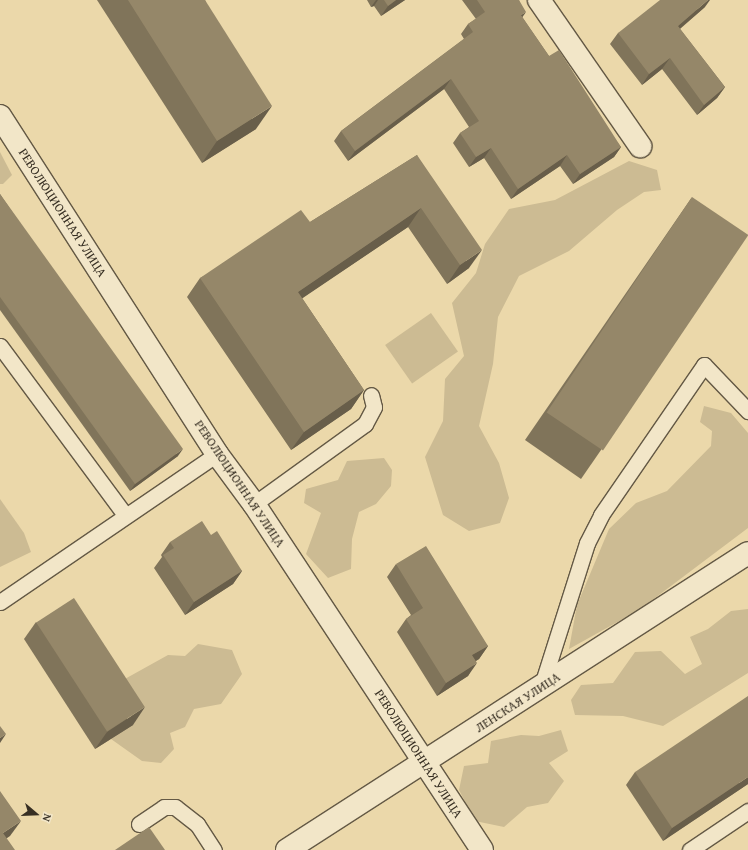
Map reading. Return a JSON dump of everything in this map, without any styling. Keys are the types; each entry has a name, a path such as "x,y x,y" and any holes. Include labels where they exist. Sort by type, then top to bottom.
{"street":[{"path":"539,0 640,146"},
{"name":"РЕВОЛЮЦИОННАЯ УЛИЦА","path":"0,116 217,454 254,504 482,850"},
{"name":"ЛЕНСКАЯ УЛИЦА","path":"287,850 541,688 748,553"}],"lane":[{"path":"0,346 125,515"},
{"path":"541,688 587,544 601,515 704,364 748,411"},
{"path":"254,504 366,424 374,407 371,396"},
{"path":"0,602 125,515 217,454"},
{"path":"139,824 164,807 175,807 197,824 214,850"},
{"path":"690,850 748,811"}],"shaded area":[{"path":"0,152 12,175 3,184 0,184"},
{"path":"629,161 657,170 661,190 644,192 617,210 569,251 519,276 498,317 493,364 479,426 499,463 509,498 500,523 469,531 443,515 425,457 443,421 445,379 464,356 452,303 476,273 485,244 509,209 555,200"},
{"path":"431,313 458,352 412,384 385,345"},
{"path":"704,406 731,413 748,433 748,528 639,610 569,649 577,605 609,529 636,503 667,491 711,446 712,431 700,422"},
{"path":"384,458 392,470 391,486 376,504 359,512 352,539 351,569 328,578 306,554 321,513 304,503 306,489 338,480 347,461"},
{"path":"0,499 24,533 31,552 0,567"},
{"path":"748,609 748,673 663,726 623,716 575,715 571,700 581,685 613,683 635,652 661,651 685,674 702,664 690,637 708,629 731,611"},
{"path":"198,644 232,650 242,674 221,704 194,709 185,727 170,733 174,749 161,763 142,761 111,739 133,724 123,680 168,655 185,656"},
{"path":"561,730 568,751 549,763 564,781 548,803 527,807 504,827 475,821 459,790 464,766 488,763 491,741 521,735 539,736"}],"building":[{"path":"128,0 205,0 272,106 217,141"},
{"path":"384,0 396,0 388,6"},
{"path":"477,0 519,0 526,12 521,15 549,56 559,50 621,147 580,174 567,155 518,189 491,148 476,157 460,133 479,121 451,79 355,151 341,131 473,32 468,24 485,12"},
{"path":"660,0 708,0 678,26 725,87 704,105 670,58 649,74 618,33"},
{"path":"417,155 482,250 460,265 421,208 298,292 364,390 304,432 200,278 301,210 310,222"},
{"path":"0,194 183,449 135,484 0,297"},
{"path":"692,197 748,236 603,451 547,413"},
{"path":"202,521 211,535 217,531 242,571 194,602 163,555 174,548 170,542"},
{"path":"426,546 488,646 472,655 477,663 446,683 406,619 423,608 396,564"},
{"path":"74,598 145,707 107,732 36,623"},
{"path":"748,696 748,777 672,828 635,772"},
{"path":"0,726 6,734 0,738"},
{"path":"0,791 21,821 3,833 15,850 0,850"},
{"path":"149,827 165,850 115,850"}]}
